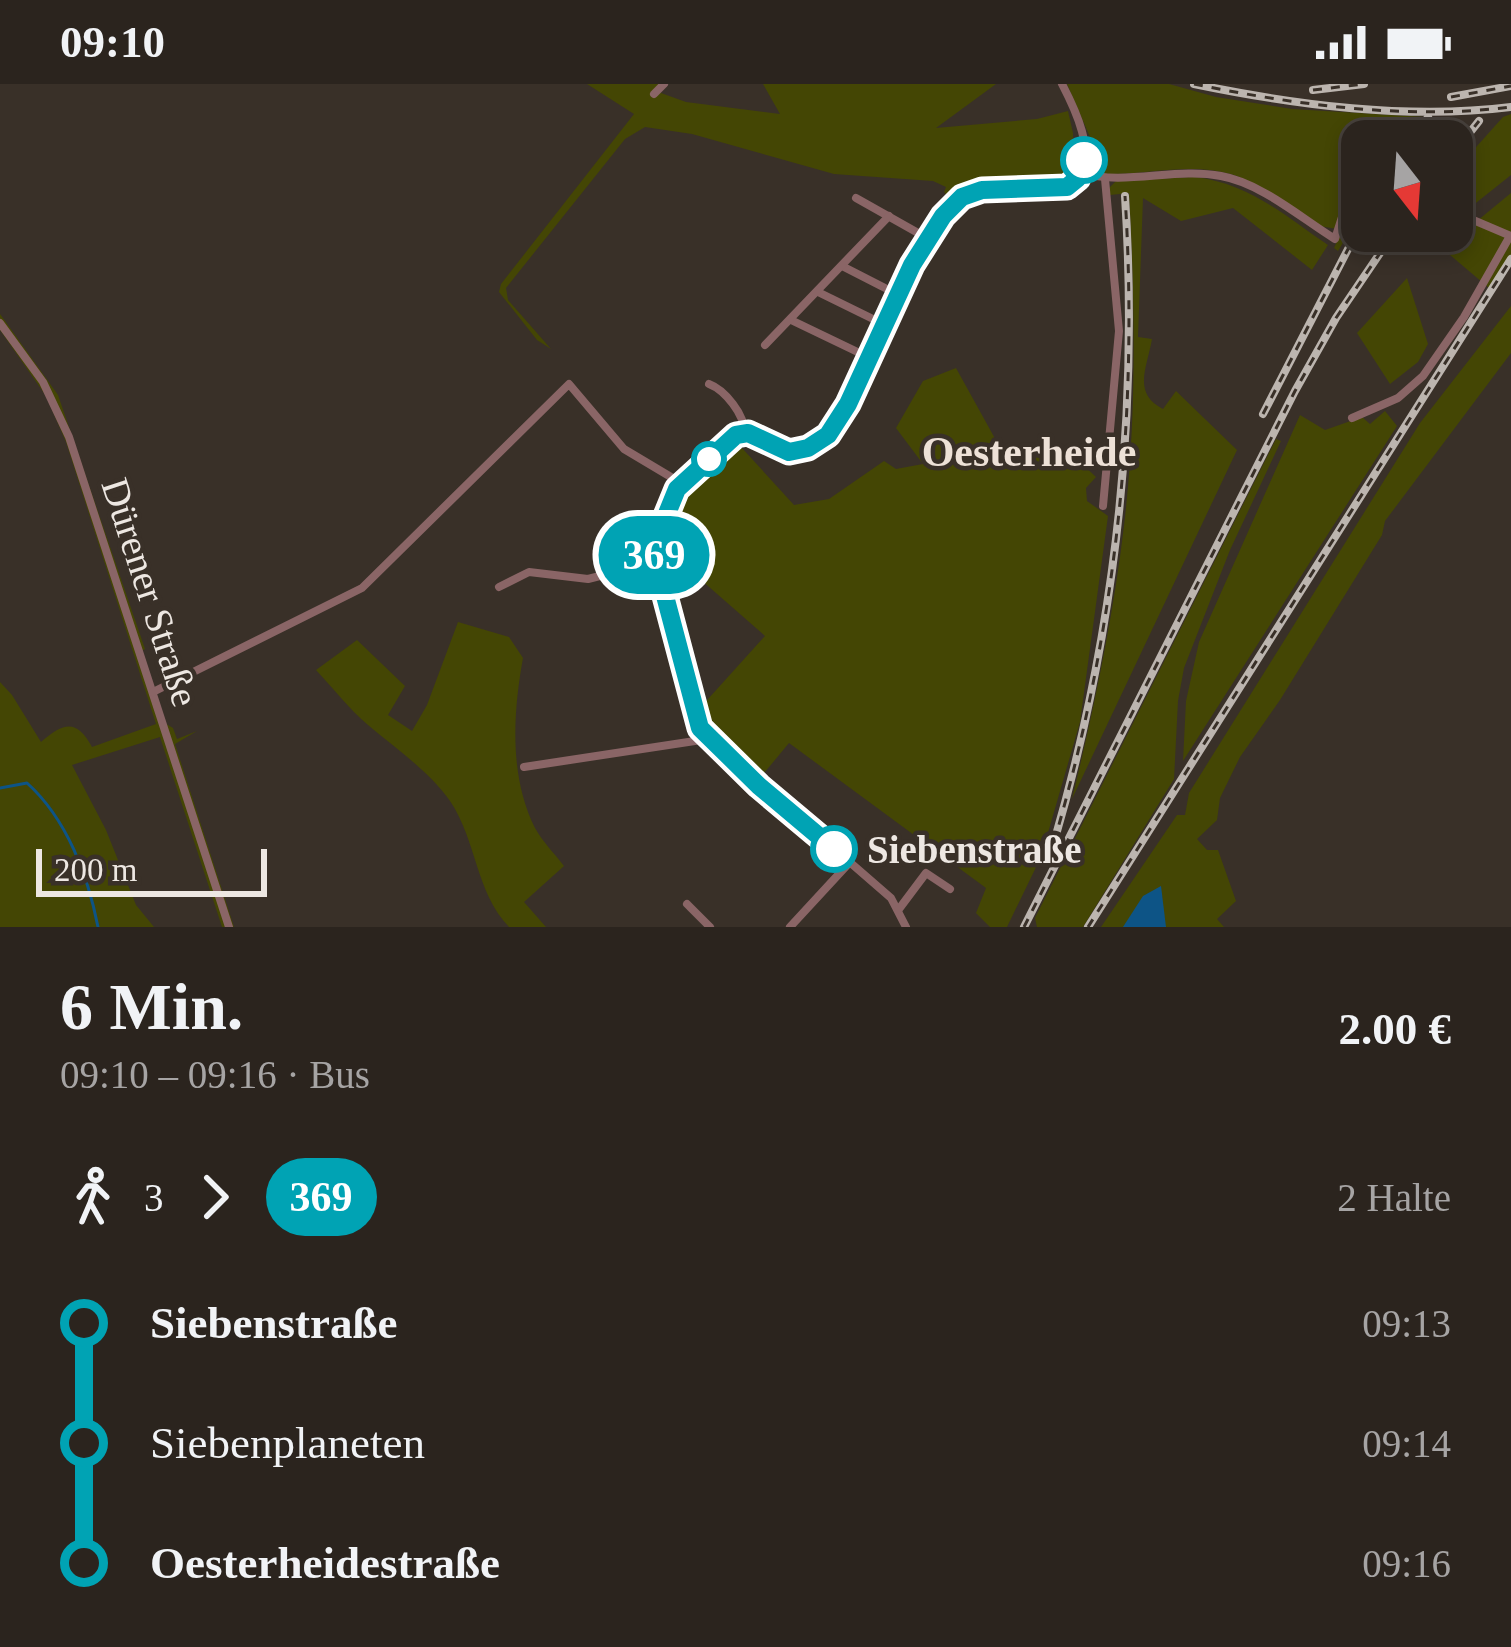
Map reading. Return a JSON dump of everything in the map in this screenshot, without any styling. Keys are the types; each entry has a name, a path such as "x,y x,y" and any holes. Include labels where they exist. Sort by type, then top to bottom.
{"street":[{"path":"654,94 664,84"},
{"path":"744,432 789,452 818,442 839,422 891,290 953,206 971,193 1056,190 1071,185 1081,173 1082,133 1062,84"},
{"path":"1081,173 1105,178 1219,175 1241,181 1335,239 1341,220"},
{"path":"1103,506 1119,331 1105,178"},
{"path":"856,197 927,238"},
{"path":"765,345 889,216"},
{"path":"1352,418 1403,395 1423,376 1464,316 1511,236 1473,220"},
{"path":"842,266 891,290"},
{"path":"818,292 873,319"},
{"path":"791,320 868,357"},
{"name":"Dürener Straße","path":"0,323 56,403 229,927"},
{"path":"154,692 353,594 568,384 624,449 681,483"},
{"path":"709,384 719,388 743,421 744,432"},
{"path":"744,432 681,483 655,543 695,716 708,740 850,862 899,909 906,927"},
{"path":"500,586 529,572 588,579 656,562"},
{"path":"524,767 708,740"},
{"path":"790,927 850,862"},
{"path":"899,909 926,873 950,889"},
{"path":"687,904 710,927"}],"shaded area":[{"path":"587,84 662,84 661,93 686,102 780,114 763,84 996,84 936,128 1037,119 1068,111 1073,173 1063,181 970,182 952,201 944,192 946,187 933,181 834,174 692,134 645,127 625,139 506,288 508,300 551,349 537,340 499,292 634,114"},
{"path":"1067,84 1169,84 1292,109 1424,117 1341,120 1341,228 1315,224 1247,181 1217,171 1092,173 1090,137"},
{"path":"1511,114 1511,175 1473,205 1473,151"},
{"path":"1194,177 1249,193 1328,245 1312,270 1233,208 1181,221 1143,198 1138,337 1152,339 1145,387 1153,403 1163,409 1176,391 1237,450 1072,799 1114,595 1131,443 1129,193 1110,195 1109,188 1116,181"},
{"path":"1511,193 1511,255 1489,288 1447,252 1473,252 1473,224"},
{"path":"1407,278 1428,344 1418,362 1390,384 1357,333"},
{"path":"1511,306 1511,353 1385,521 1382,535 1240,757 1220,798 1217,820 1197,839 1207,850 1218,850 1236,901 1217,919 1224,927 1101,927 1177,815 1185,815 1189,793 1420,423"},
{"path":"0,314 58,395 145,649 137,654 158,719 173,728 177,739 197,731 175,744 234,927 222,927 160,737 72,765 106,830 136,905 154,927 0,927 0,682 41,742 70,726 92,747 156,724 66,442 46,396 0,330"},
{"path":"956,368 1003,453 1061,444 1096,477 1086,488 1087,501 1108,516 1080,722 1041,857 1007,927 990,927 976,913 986,888 789,743 760,778 706,728 699,709 765,636 700,579 669,591 661,546 686,486 742,448 794,505 829,499 884,461 896,469 923,464 896,428 923,381"},
{"path":"1385,411 1397,426 1183,761 1186,701 1199,642 1300,415 1325,430 1362,417 1370,424"},
{"path":"1276,439 1281,441 1230,550 1184,668 1174,779 1083,927 1037,927 1035,918"},
{"path":"458,622 509,637 523,658 516,722 521,787 535,828 564,866 524,902 546,927 509,927 489,898 450,801 316,670 357,640 405,686 388,715 412,731 427,705"}],"water":[{"path":"1161,886 1166,927 1123,927 1143,896"}],"waterway":[{"path":"0,788 27,783 54,814 82,869 98,927"}],"railway":[{"path":"1194,84 1392,111 1511,107"},
{"path":"1313,90 1364,84"},
{"path":"1451,97 1511,86"},
{"path":"1473,129 1479,121"},
{"path":"1054,842 1093,682 1118,522 1129,360 1125,196"},
{"path":"1263,414 1347,252"},
{"path":"1024,927 1295,391 1381,252"},
{"path":"1088,927 1511,259"}],"bus line":[{"name":"369","path":"834,849 700,728 653,553 655,543 681,483 740,432 789,452 808,448 828,435 839,422 927,238 962,197 982,190 1067,187 1078,178 1084,160"}],"place":[{"name":"Siebenstraße","path":"834,849"}],"district":[{"name":"Oesterheide","path":"1029,451"}]}
